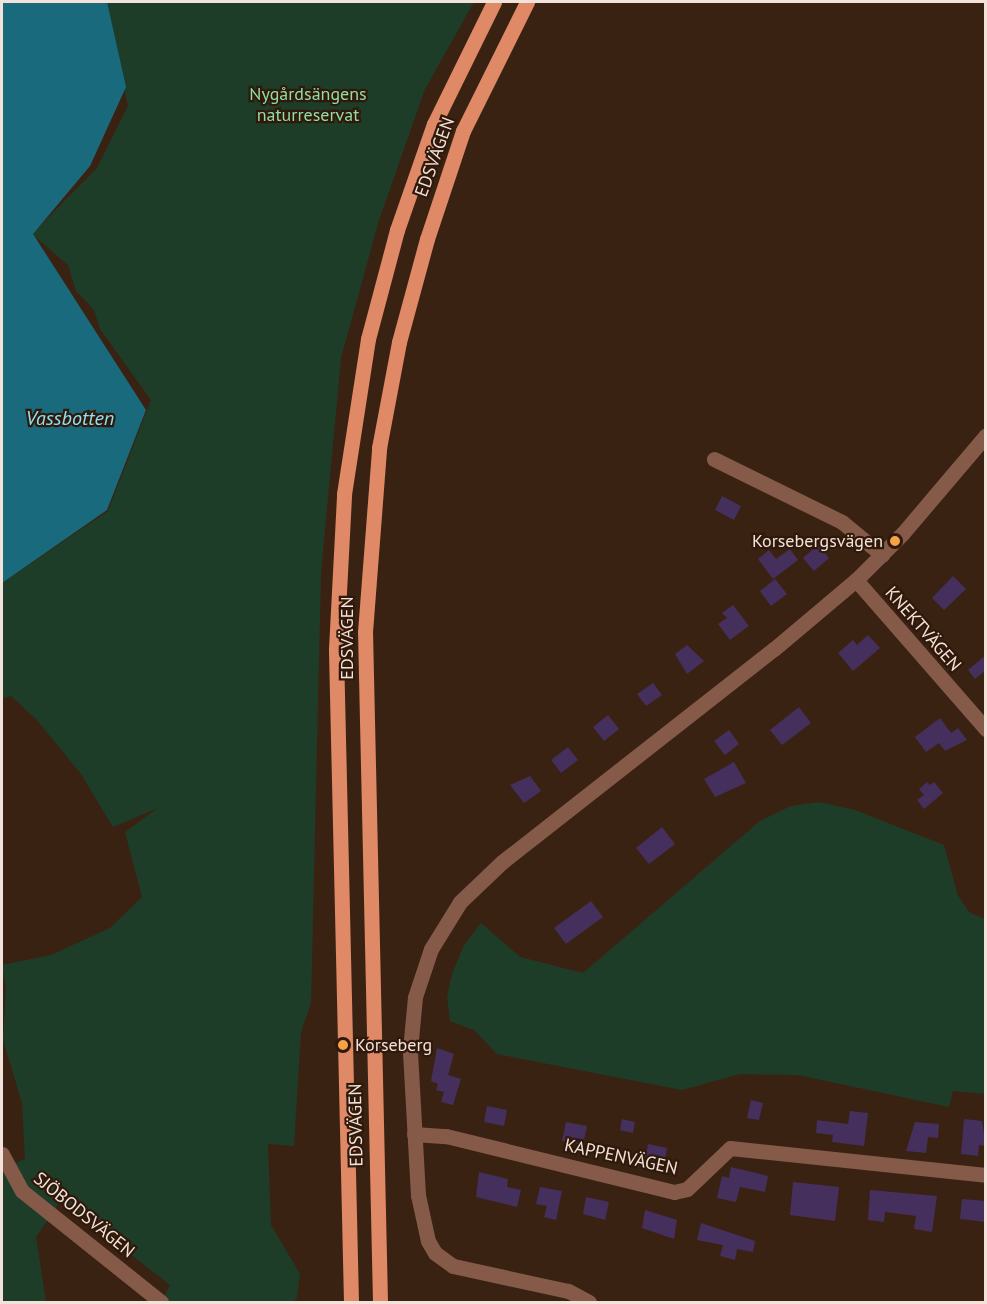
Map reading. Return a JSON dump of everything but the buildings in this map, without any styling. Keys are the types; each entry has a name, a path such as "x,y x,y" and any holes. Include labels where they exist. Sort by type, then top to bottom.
{"main road":[{"name":"EDSVÄGEN","path":"351,1302 336,649 344,494 368,339 397,230 434,124 494,2"},
{"name":"EDSVÄGEN","path":"380,1302 365,632 379,448 399,342 427,239 463,131 527,2"}],"street":[{"path":"589,1302 568,1291 468,1270 435,1253 422,1225 410,1050 416,997 431,949 460,902 511,854 774,649 856,580 882,555 986,435"},
{"path":"714,459 843,522 882,555"},
{"name":"KNEKTVÄGEN","path":"856,580 986,729"},
{"name":"KAPPENVÄGEN","path":"414,1134 446,1136 674,1192 687,1189 730,1148 986,1174"},
{"name":"SJÖBODSVÄGEN","path":"2,1158 22,1191 155,1301"}],"green space":[{"name":"Nygårdsängens naturreservat","path":"104,2 474,2 425,89 379,220 341,358 321,573 311,1003 301,1032 294,1146 268,1144 271,1225 300,1274 297,1298 293,1302 161,1302 170,1285 61,1200 36,1237 46,1302 2,1302 2,1170 25,1159 22,1103 3,1040 6,989 2,965 51,955 110,928 142,897 125,832 158,808 113,827 81,774 37,720 11,696 2,698 2,583 108,511 151,400 100,329 94,310 76,291 68,265 32,234 97,168 128,106"},
{"path":"819,802 855,810 944,845 958,896 970,913 985,919 985,1094 953,1091 949,1107 798,1075 740,1074 682,1090 497,1054 474,1030 450,1021 447,997 452,974 464,945 481,923 520,957 583,973 760,821 791,806"}],"water":[{"name":"Vassbotten","path":"2,2 107,2 126,87 90,166 33,234 146,410 107,510 2,583"}],"place":[{"name":"Korsebergsvägen","path":"895,541"},
{"name":"Korseberg","path":"343,1045"}]}
